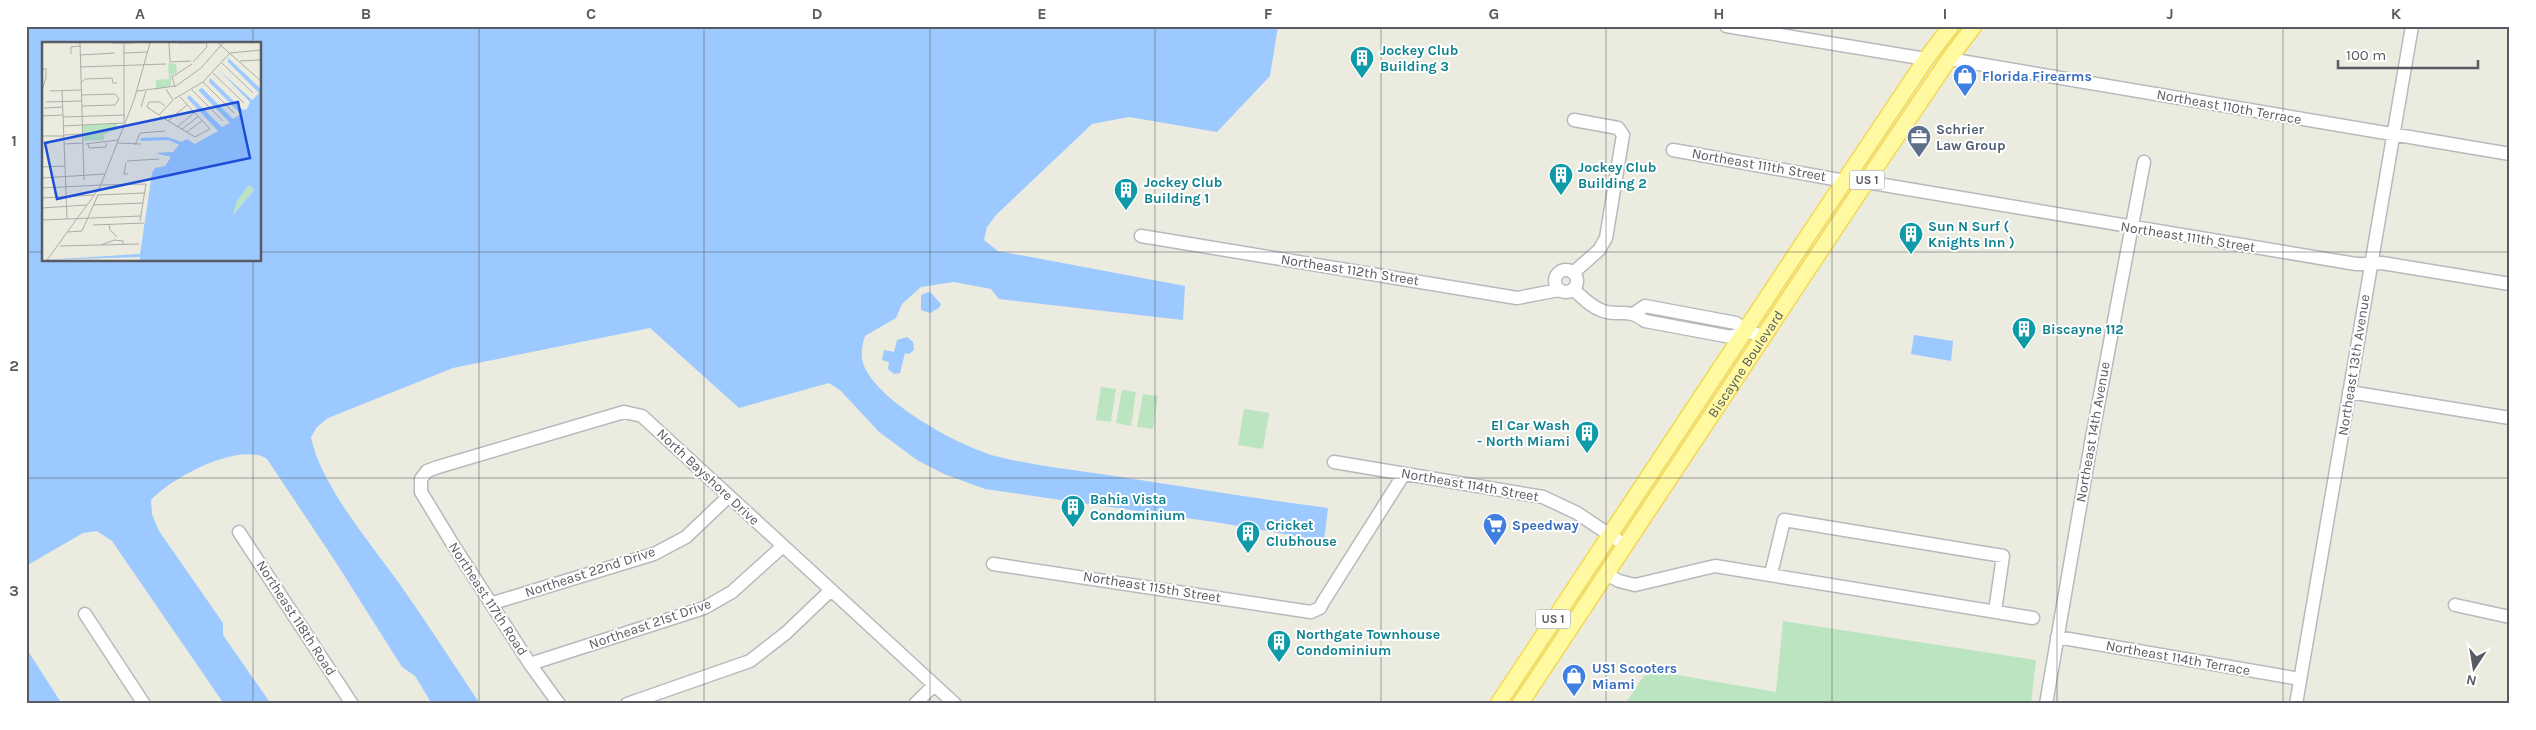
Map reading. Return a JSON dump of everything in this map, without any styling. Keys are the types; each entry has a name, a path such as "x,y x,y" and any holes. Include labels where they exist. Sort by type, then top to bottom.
{"main road":[{"name":"Biscayne Boulevard","path":"1498,704 1926,59 1951,26"},
{"name":"Biscayne Boulevard","path":"1520,704 1866,182 1949,59 1974,26"}],"street":[{"path":"1726,26 1926,59"},
{"name":"Northeast 13th Avenue","path":"2296,704 2412,26"},
{"name":"Northeast 110th Terrace","path":"1949,59 2510,154"},
{"path":"1574,120 1618,128 1623,135 1606,238 1599,250 1574,273"},
{"name":"Northeast 111th Street","path":"1673,150 1845,181"},
{"name":"Northeast 14th Avenue","path":"2046,704 2115,309 2144,162"},
{"name":"Northeast 111th Street","path":"1866,182 2356,264 2382,263 2510,284"},
{"name":"Northeast 112th Street","path":"1141,236 1518,298 1559,290"},
{"path":"1567,270 1574,273 1577,283 1573,289 1566,292 1559,290 1554,280 1557,274 1567,270"},
{"path":"1573,289 1591,305 1604,312 1635,313 1645,321 1731,337 1745,331"},
{"path":"1635,313 1645,306 1736,323 1745,331 1764,336"},
{"path":"1668,325 1671,311"},
{"path":"2350,392 2510,418"},
{"name":"North Bayshore Drive","path":"421,492 421,479 427,471 624,412 642,416 955,704"},
{"name":"Northeast 114th Street","path":"1334,462 1543,497 1563,505 1624,545"},
{"name":"Northeast 115th Street","path":"993,564 1311,612 1320,608 1404,474"},
{"name":"Northeast 117th Road","path":"421,492 530,664 559,704"},
{"name":"Northeast 22nd Drive","path":"493,603 654,554 686,537 702,525 729,496"},
{"path":"1771,574 1784,520 1974,551 2003,556 1995,611"},
{"name":"Northeast 118th Road","path":"239,532 352,704"},
{"name":"Northeast 21st Drive","path":"530,664 704,608 732,592 783,546"},
{"path":"1606,574 1619,581 1634,585 1715,566 2033,618"},
{"path":"627,704 750,661 786,634 831,590"},
{"path":"2455,605 2510,617"},
{"path":"86,614 144,704"},
{"name":"Northeast 114th Terrace","path":"2057,637 2300,679"},
{"path":"915,704 934,685"}],"green space":[{"path":"1101,387 1116,389 1111,422 1096,420"},
{"path":"1122,390 1136,392 1131,426 1116,423"},
{"path":"1143,394 1158,396 1153,429 1137,427"},
{"path":"1244,409 1269,413 1263,449 1238,445"},
{"path":"1783,621 2036,660 2031,704 1625,704 1648,670 1776,692"}],"water":[{"path":"26,26 1278,26 1270,76 1217,132 1129,117 1092,124 996,215 987,227 984,240 998,251 1185,286 1183,320 999,299 991,289 954,282 921,287 902,304 896,318 865,336 862,358 864,366 873,380 902,408 941,432 979,450 995,456 1040,465 1328,508 1324,541 1221,523 985,489 944,474 917,460 879,432 841,391 829,383 739,408 650,328 453,368 328,418 317,427 311,437 316,455 335,494 399,583 480,704 432,704 415,676 402,667 335,561 267,459 255,455 240,455 206,464 174,482 151,500 152,514 159,531 223,623 223,635 271,704 224,704 112,541 97,531 83,533 26,566"},
{"path":"928,292 941,304 939,308 930,313 921,310 921,295"},
{"path":"1914,335 1953,341 1951,361 1911,354"},
{"path":"907,337 913,342 914,350 909,354 905,353 900,373 894,374 888,369 889,362 882,360 884,350 894,352 897,340"},
{"path":"26,648 62,704 26,704"}],"place":[{"name":"Jockey Club Building 3","path":"1362,79"},
{"name":"Florida Firearms","path":"1965,97"},
{"name":"Schrier Law Group","path":"1919,158"},
{"name":"Jockey Club Building 2","path":"1561,196"},
{"name":"Jockey Club Building 1","path":"1126,211"},
{"name":"Sun N Surf ( Knights Inn )","path":"1911,255"},
{"name":"Biscayne 112","path":"2024,350"},
{"name":"El Car Wash - North Miami","path":"1587,454"},
{"name":"Bahia Vista Condominium","path":"1073,528"},
{"name":"Speedway","path":"1495,546"},
{"name":"Cricket Clubhouse","path":"1248,554"},
{"name":"Northgate Townhouse Condominium","path":"1279,663"},
{"name":"US1 Scooters Miami","path":"1574,697"}]}
